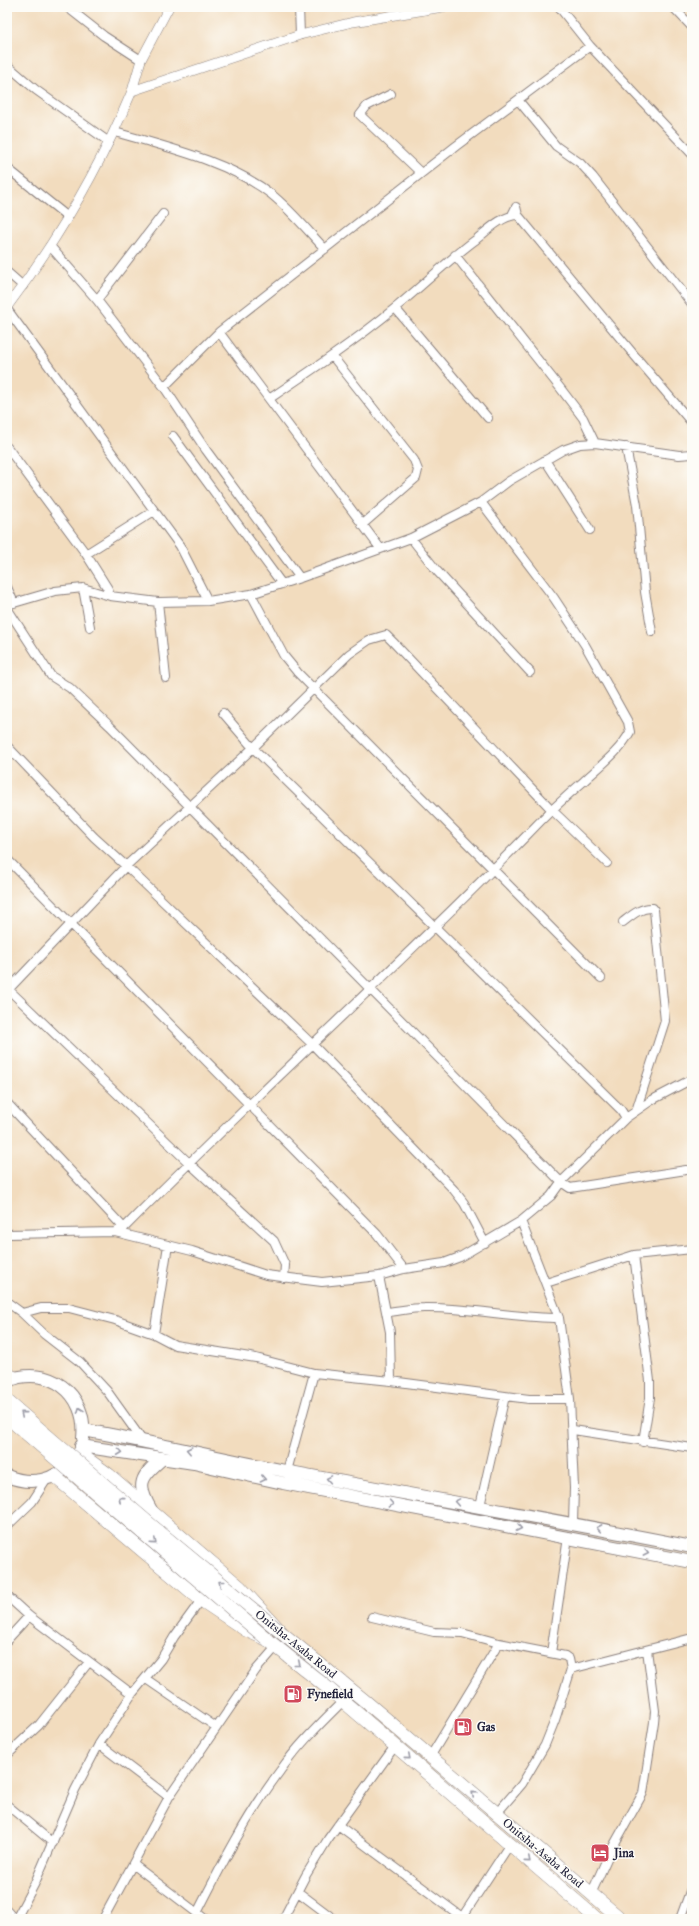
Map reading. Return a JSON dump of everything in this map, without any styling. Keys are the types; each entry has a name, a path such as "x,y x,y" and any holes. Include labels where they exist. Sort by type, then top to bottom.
{"highway":[{"name":"Onitsha-Asaba Road","path":"7,1400 165,1537 365,1701 621,1919"},
{"path":"7,1417 272,1643 358,1714 597,1919"},
{"path":"80,1449 240,1586 283,1634"},
{"path":"50,1478 201,1600 246,1630 272,1643"},
{"path":"358,1714 365,1701"}],"main road":[{"path":"7,1476 30,1482 50,1478 68,1467 80,1449 84,1430 79,1406 72,1395 63,1386 40,1377 32,1376 10,1378"},
{"path":"84,1430 142,1440 283,1483 692,1562"},
{"path":"80,1449 287,1471 573,1523 692,1547"},
{"path":"153,1513 144,1498 141,1488 144,1476 163,1458"}],"street":[{"path":"67,7 104,36 141,60"},
{"path":"169,7 141,60 132,90 115,132 68,217 7,308 180,546 208,601"},
{"path":"299,7 300,36"},
{"path":"132,90 300,36 354,22 443,7"},
{"path":"559,7 590,46 692,154"},
{"path":"673,7 692,27"},
{"path":"164,386 219,332 421,173 590,46"},
{"path":"7,65 36,90 109,142"},
{"path":"392,94 367,106 360,115 421,173"},
{"path":"518,100 556,146 580,163 593,176 692,304"},
{"path":"115,132 217,165 248,179 287,208 324,249"},
{"path":"7,168 68,217"},
{"path":"96,300 163,214"},
{"path":"269,399 333,357 395,308 455,255 515,215 692,423"},
{"path":"50,246 96,300 164,386 206,450 300,578"},
{"path":"455,255 583,418 595,443"},
{"path":"7,272 23,286"},
{"path":"395,308 488,418"},
{"path":"219,332 380,548"},
{"path":"333,357 414,460 418,470 416,478 362,525"},
{"path":"173,436 282,584"},
{"path":"7,586 11,604 55,591 83,588 110,596 158,602 208,601 251,594 411,538 481,502 509,481 545,460 563,450 580,444 595,443 679,455 692,454"},
{"path":"7,447 86,554 108,589 110,596"},
{"path":"626,447 637,505 645,592 652,632"},
{"path":"545,460 590,530"},
{"path":"115,1232 124,1228 188,1162 313,1045 494,870 552,810 603,764 626,739 630,732 628,722 585,645 554,598 481,502"},
{"path":"86,554 154,511"},
{"path":"411,538 437,571 530,672"},
{"path":"83,588 90,627"},
{"path":"251,594 284,656 298,673 601,978"},
{"path":"158,602 166,678"},
{"path":"7,608 51,676 70,688 110,726 562,1182 570,1188 686,1170"},
{"path":"284,1278 285,1265 274,1241 188,1162 8,990 72,925 126,866 253,748 314,690 349,654 369,640 379,636 386,635 552,810 607,863"},
{"path":"223,713 253,748 621,1110 626,1118"},
{"path":"7,746 94,837 313,1045 460,1196 484,1243"},
{"path":"7,859 377,1234 404,1269"},
{"path":"623,922 634,913 645,908 653,908 654,910 665,1016 636,1111"},
{"path":"8,1233 115,1232 192,1251 266,1276 322,1282 379,1276 404,1269 451,1261 521,1221 551,1196 562,1182 626,1118 652,1100 692,1079"},
{"path":"7,1103 124,1228"},
{"path":"521,1221 559,1318 573,1430 573,1523"},
{"path":"154,1334 168,1245"},
{"path":"546,1283 634,1255 692,1249"},
{"path":"634,1255 650,1381 650,1398 642,1442"},
{"path":"379,1276 390,1332 391,1381"},
{"path":"7,1302 22,1313 44,1334 80,1362 107,1391 142,1440"},
{"path":"22,1313 41,1308 69,1308 115,1320 154,1334 175,1345 256,1358 314,1373 391,1381 529,1399 570,1399"},
{"path":"387,1312 422,1308 456,1309 537,1318 559,1318"},
{"path":"287,1471 314,1373"},
{"path":"480,1506 504,1396"},
{"path":"573,1430 642,1442 692,1448"},
{"path":"7,1526 32,1502 50,1478"},
{"path":"551,1653 568,1537"},
{"path":"7,1596 29,1616 132,1694"},
{"path":"7,1911 15,1919 53,1843 75,1790 100,1744 132,1694 146,1679 161,1659 174,1637 201,1600"},
{"path":"7,1640 29,1616"},
{"path":"372,1617 434,1632 462,1633 499,1643 565,1656 569,1659 571,1669 555,1720 545,1745 522,1784 496,1813"},
{"path":"571,1669 692,1638"},
{"path":"103,1919 134,1865 169,1797 256,1670 272,1643"},
{"path":"430,1757 499,1643"},
{"path":"591,1894 610,1852 640,1802 643,1793 655,1711 646,1650"},
{"path":"7,1755 44,1720 89,1662"},
{"path":"146,1679 216,1727"},
{"path":"197,1913 232,1846 280,1771 308,1736 342,1701"},
{"path":"100,1744 169,1797"},
{"path":"283,1919 310,1869 338,1825 395,1746"},
{"path":"7,1805 53,1843"},
{"path":"338,1825 462,1918 510,1844"},
{"path":"134,1865 205,1919"},
{"path":"680,1919 692,1886"},
{"path":"298,1892 334,1919"}],"place":[{"name":"Fynefield","path":"293,1694"},
{"name":"Gas","path":"463,1727"},
{"name":"Jina","path":"600,1853"}]}
